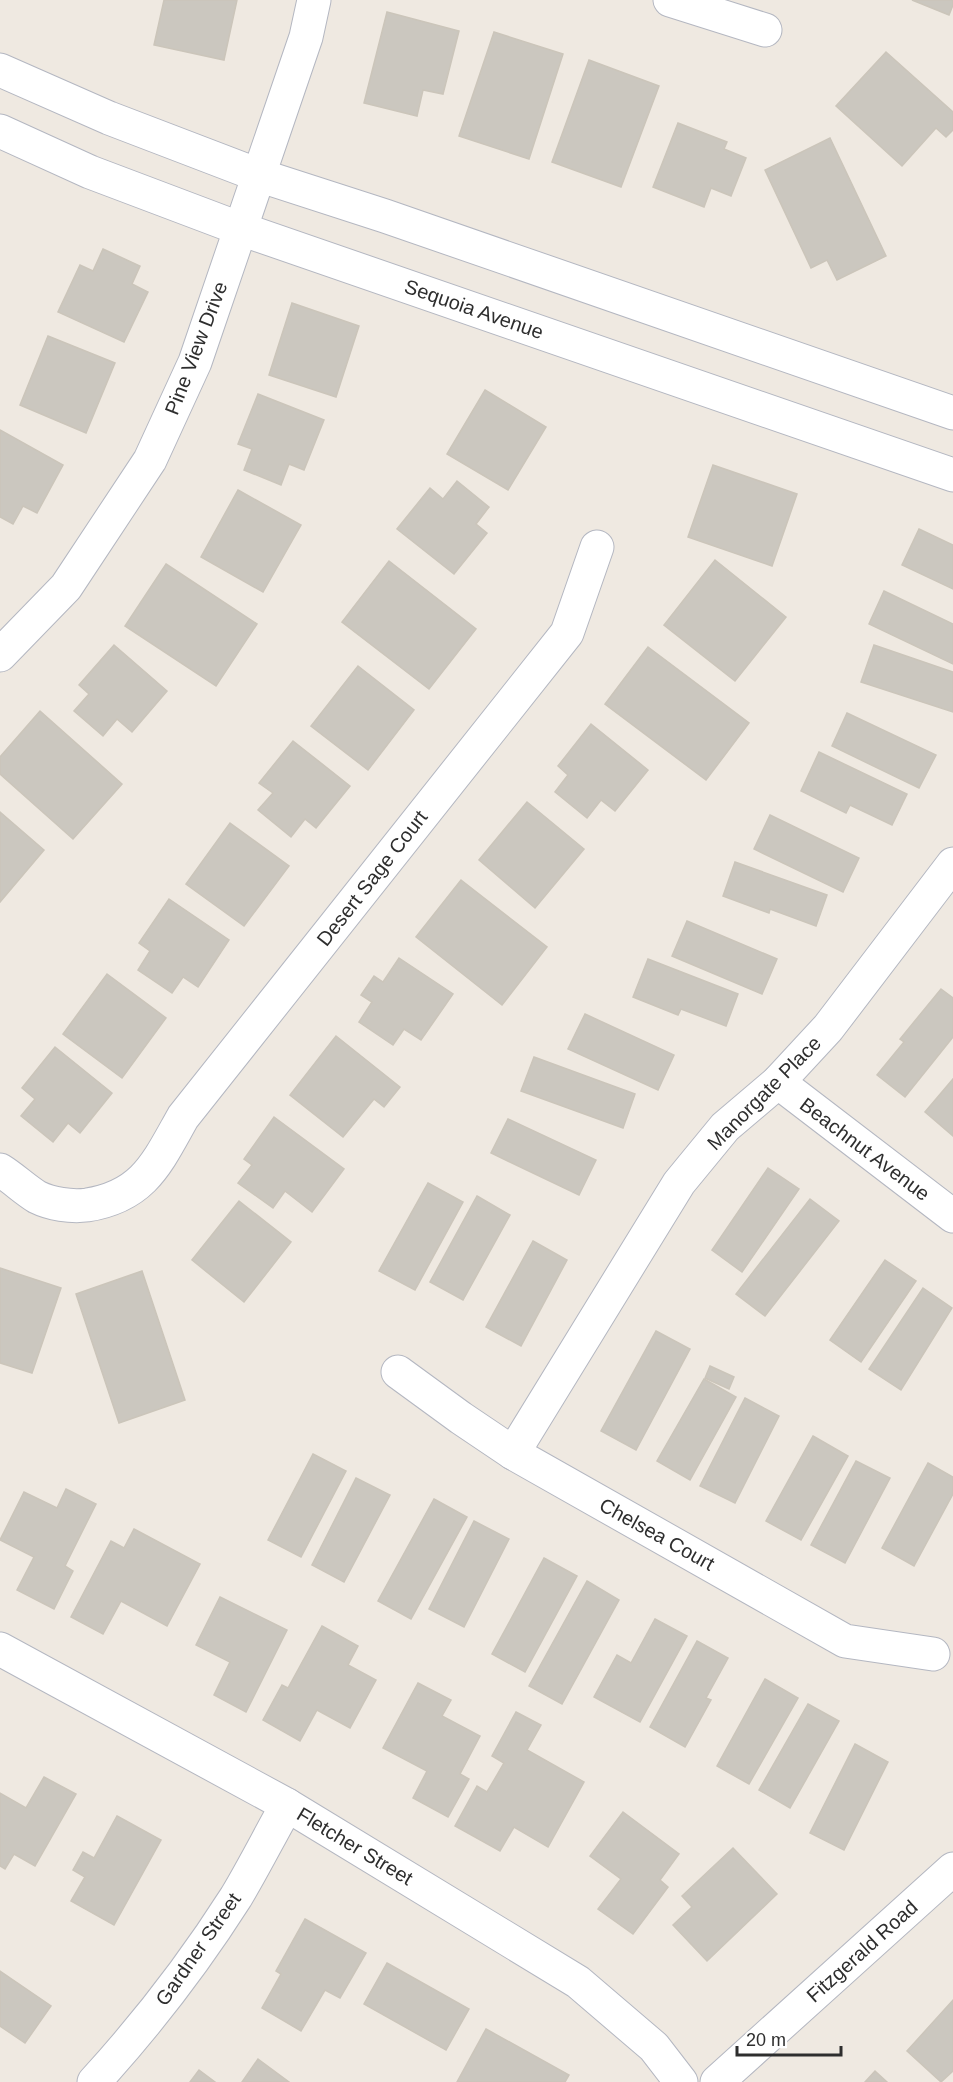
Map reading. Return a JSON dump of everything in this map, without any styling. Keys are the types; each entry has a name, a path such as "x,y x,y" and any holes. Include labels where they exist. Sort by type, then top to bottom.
{"street":[{"name":"Pine View Drive","path":"0,655 66,587 150,460 195,362 306,37 314,0"},
{"path":"670,0 765,30"},
{"path":"0,70 109,118 258,175 385,216 953,413"},
{"name":"Sequoia Avenue","path":"0,131 90,172 241,229 953,475"},
{"name":"Desert Sage Court","path":"0,1170 38,1197 60,1204 82,1205 103,1202 137,1186 157,1163 183,1117 567,633 597,547"},
{"name":"Manorgate Place","path":"513,1453 679,1183 725,1127 778,1082 828,1028 953,864"},
{"name":"Beachnut Avenue","path":"778,1082 953,1216"},
{"name":"Chelsea Court","path":"398,1372 513,1453 845,1641 933,1654"},
{"name":"Fletcher Street","path":"0,1649 287,1804 578,1982 654,2047 681,2082"},
{"name":"Gardner Street","path":"94,2082 125,2048 181,1978 237,1896 287,1804"},
{"name":"Fitzgerald Road","path":"717,2082 953,1869"}],"building":[{"path":"164,0 237,0 224,60 154,45"},
{"path":"912,0 953,0 953,5 949,15"},
{"path":"387,12 459,31 443,94 423,90 417,116 364,103"},
{"path":"494,32 563,54 529,159 459,136"},
{"path":"886,52 953,112 953,130 946,137 936,128 902,166 836,106"},
{"path":"589,60 659,86 621,187 552,162"},
{"path":"678,123 727,142 724,149 746,158 731,196 711,188 704,207 653,187"},
{"path":"830,138 886,256 837,280 827,260 811,268 765,170"},
{"path":"103,249 140,266 132,284 148,292 124,342 58,312 80,265 93,271"},
{"path":"292,303 359,326 336,397 269,375"},
{"path":"48,336 115,363 86,433 20,405"},
{"path":"485,390 546,427 508,490 447,454"},
{"path":"258,394 324,420 304,470 289,464 281,485 244,470 252,449 238,444"},
{"path":"0,430 63,465 37,513 23,506 13,524 0,517"},
{"path":"713,465 797,494 772,566 688,537"},
{"path":"457,481 489,507 476,524 487,533 454,574 397,529 430,488 443,499"},
{"path":"238,490 301,525 263,592 201,557"},
{"path":"919,529 953,545 953,589 902,565"},
{"path":"715,560 786,617 735,681 664,625"},
{"path":"389,561 476,629 429,689 342,622"},
{"path":"166,564 257,624 216,686 125,626"},
{"path":"884,591 953,624 953,664 869,624"},
{"path":"114,645 167,691 132,732 117,719 103,736 74,711 89,694 79,685"},
{"path":"874,645 953,672 953,712 861,682"},
{"path":"648,647 749,723 706,780 605,704"},
{"path":"358,666 414,710 368,770 311,726"},
{"path":"40,711 122,784 73,839 0,774 0,757"},
{"path":"847,713 936,755 919,788 832,746"},
{"path":"591,724 648,770 615,811 601,800 587,818 555,792 568,775 558,766"},
{"path":"293,741 350,786 316,828 305,819 291,837 258,810 273,793 259,783"},
{"path":"819,752 907,794 892,825 850,805 846,813 801,791"},
{"path":"527,802 584,849 535,908 479,860"},
{"path":"0,812 44,850 0,902"},
{"path":"770,815 859,858 843,892 754,849"},
{"path":"230,823 289,866 244,926 186,884"},
{"path":"735,862 827,895 816,926 770,909 769,913 723,896"},
{"path":"461,880 547,947 502,1005 416,937"},
{"path":"169,899 229,940 198,987 183,977 172,993 138,970 150,951 139,943"},
{"path":"687,921 777,959 762,994 672,956"},
{"path":"399,958 453,994 421,1040 404,1029 393,1045 359,1022 372,1002 361,995 374,976 383,982"},
{"path":"648,959 738,994 726,1026 681,1009 678,1015 633,997"},
{"path":"107,974 166,1018 122,1078 63,1034"},
{"path":"941,989 953,998 953,1037 905,1097 877,1075 904,1042 900,1039"},
{"path":"585,1014 674,1055 658,1090 568,1049"},
{"path":"336,1036 400,1087 384,1107 374,1099 343,1137 290,1095"},
{"path":"55,1047 112,1093 80,1133 68,1123 53,1142 21,1116 35,1099 22,1088"},
{"path":"534,1057 635,1094 623,1128 521,1091"},
{"path":"953,1079 953,1136 925,1112"},
{"path":"274,1117 344,1169 312,1212 285,1191 273,1208 238,1183 252,1165 244,1159"},
{"path":"508,1119 596,1160 579,1195 491,1153"},
{"path":"768,1168 799,1189 742,1272 712,1250"},
{"path":"428,1183 463,1202 415,1290 379,1271"},
{"path":"477,1196 510,1215 463,1300 430,1282"},
{"path":"810,1199 839,1221 765,1316 736,1294"},
{"path":"239,1201 291,1242 244,1302 192,1260"},
{"path":"533,1241 567,1260 521,1346 486,1327"},
{"path":"885,1260 916,1281 861,1362 830,1340"},
{"path":"0,1268 61,1288 32,1373 0,1363"},
{"path":"142,1271 185,1400 119,1423 76,1294"},
{"path":"923,1288 952,1308 901,1390 869,1369"},
{"path":"656,1331 690,1349 636,1450 601,1431"},
{"path":"710,1366 734,1377 729,1389 705,1378"},
{"path":"704,1379 736,1397 690,1480 657,1461"},
{"path":"745,1398 779,1416 735,1503 700,1486"},
{"path":"813,1436 848,1456 801,1540 766,1521"},
{"path":"313,1454 346,1471 301,1557 268,1540"},
{"path":"856,1461 890,1478 845,1563 811,1545"},
{"path":"928,1463 953,1477 953,1494 914,1566 882,1548"},
{"path":"356,1478 390,1495 344,1582 312,1565"},
{"path":"66,1489 96,1504 65,1566 73,1571 54,1609 17,1590 34,1557 0,1540 24,1492 57,1508"},
{"path":"434,1499 467,1517 411,1619 378,1601"},
{"path":"474,1521 509,1539 464,1627 429,1609"},
{"path":"134,1529 200,1564 167,1626 121,1601 103,1634 71,1617 111,1541 124,1548"},
{"path":"544,1558 577,1576 525,1672 492,1654"},
{"path":"587,1581 619,1600 562,1704 529,1686"},
{"path":"220,1597 287,1630 246,1712 214,1695 230,1662 196,1645"},
{"path":"655,1619 687,1636 640,1722 594,1697 617,1655 631,1663"},
{"path":"322,1626 358,1646 348,1665 376,1680 350,1728 317,1710 300,1741 263,1720 282,1685 288,1688"},
{"path":"697,1641 728,1658 706,1698 711,1700 685,1747 650,1727"},
{"path":"765,1679 798,1698 749,1784 717,1766"},
{"path":"418,1683 451,1700 442,1716 480,1736 460,1774 469,1779 448,1817 413,1798 427,1771 383,1748"},
{"path":"808,1704 839,1721 790,1808 759,1790"},
{"path":"516,1712 541,1725 527,1750 584,1782 548,1847 514,1827 500,1851 455,1826 477,1786 487,1792 504,1763 492,1756"},
{"path":"855,1744 888,1762 844,1850 810,1833"},
{"path":"44,1777 76,1794 35,1866 14,1854 5,1869 0,1866 0,1793 26,1808"},
{"path":"623,1812 679,1854 660,1880 668,1887 633,1934 598,1909 621,1879 590,1856"},
{"path":"117,1816 161,1840 114,1925 71,1901 85,1877 73,1870 83,1852 94,1858"},
{"path":"733,1848 777,1894 707,1961 673,1925 692,1907 682,1896"},
{"path":"305,1919 366,1953 340,1998 325,1990 301,2031 262,2008 281,1974 276,1971"},
{"path":"387,1963 469,2009 446,2050 364,2004"},
{"path":"0,1971 51,2006 25,2043 0,2026"},
{"path":"953,2000 953,2071 941,2082 907,2051"},
{"path":"486,2029 569,2075 565,2082 457,2082"},
{"path":"258,2059 289,2082 242,2082"},
{"path":"199,2070 215,2082 190,2082"},
{"path":"875,2071 887,2082 865,2082"}]}
